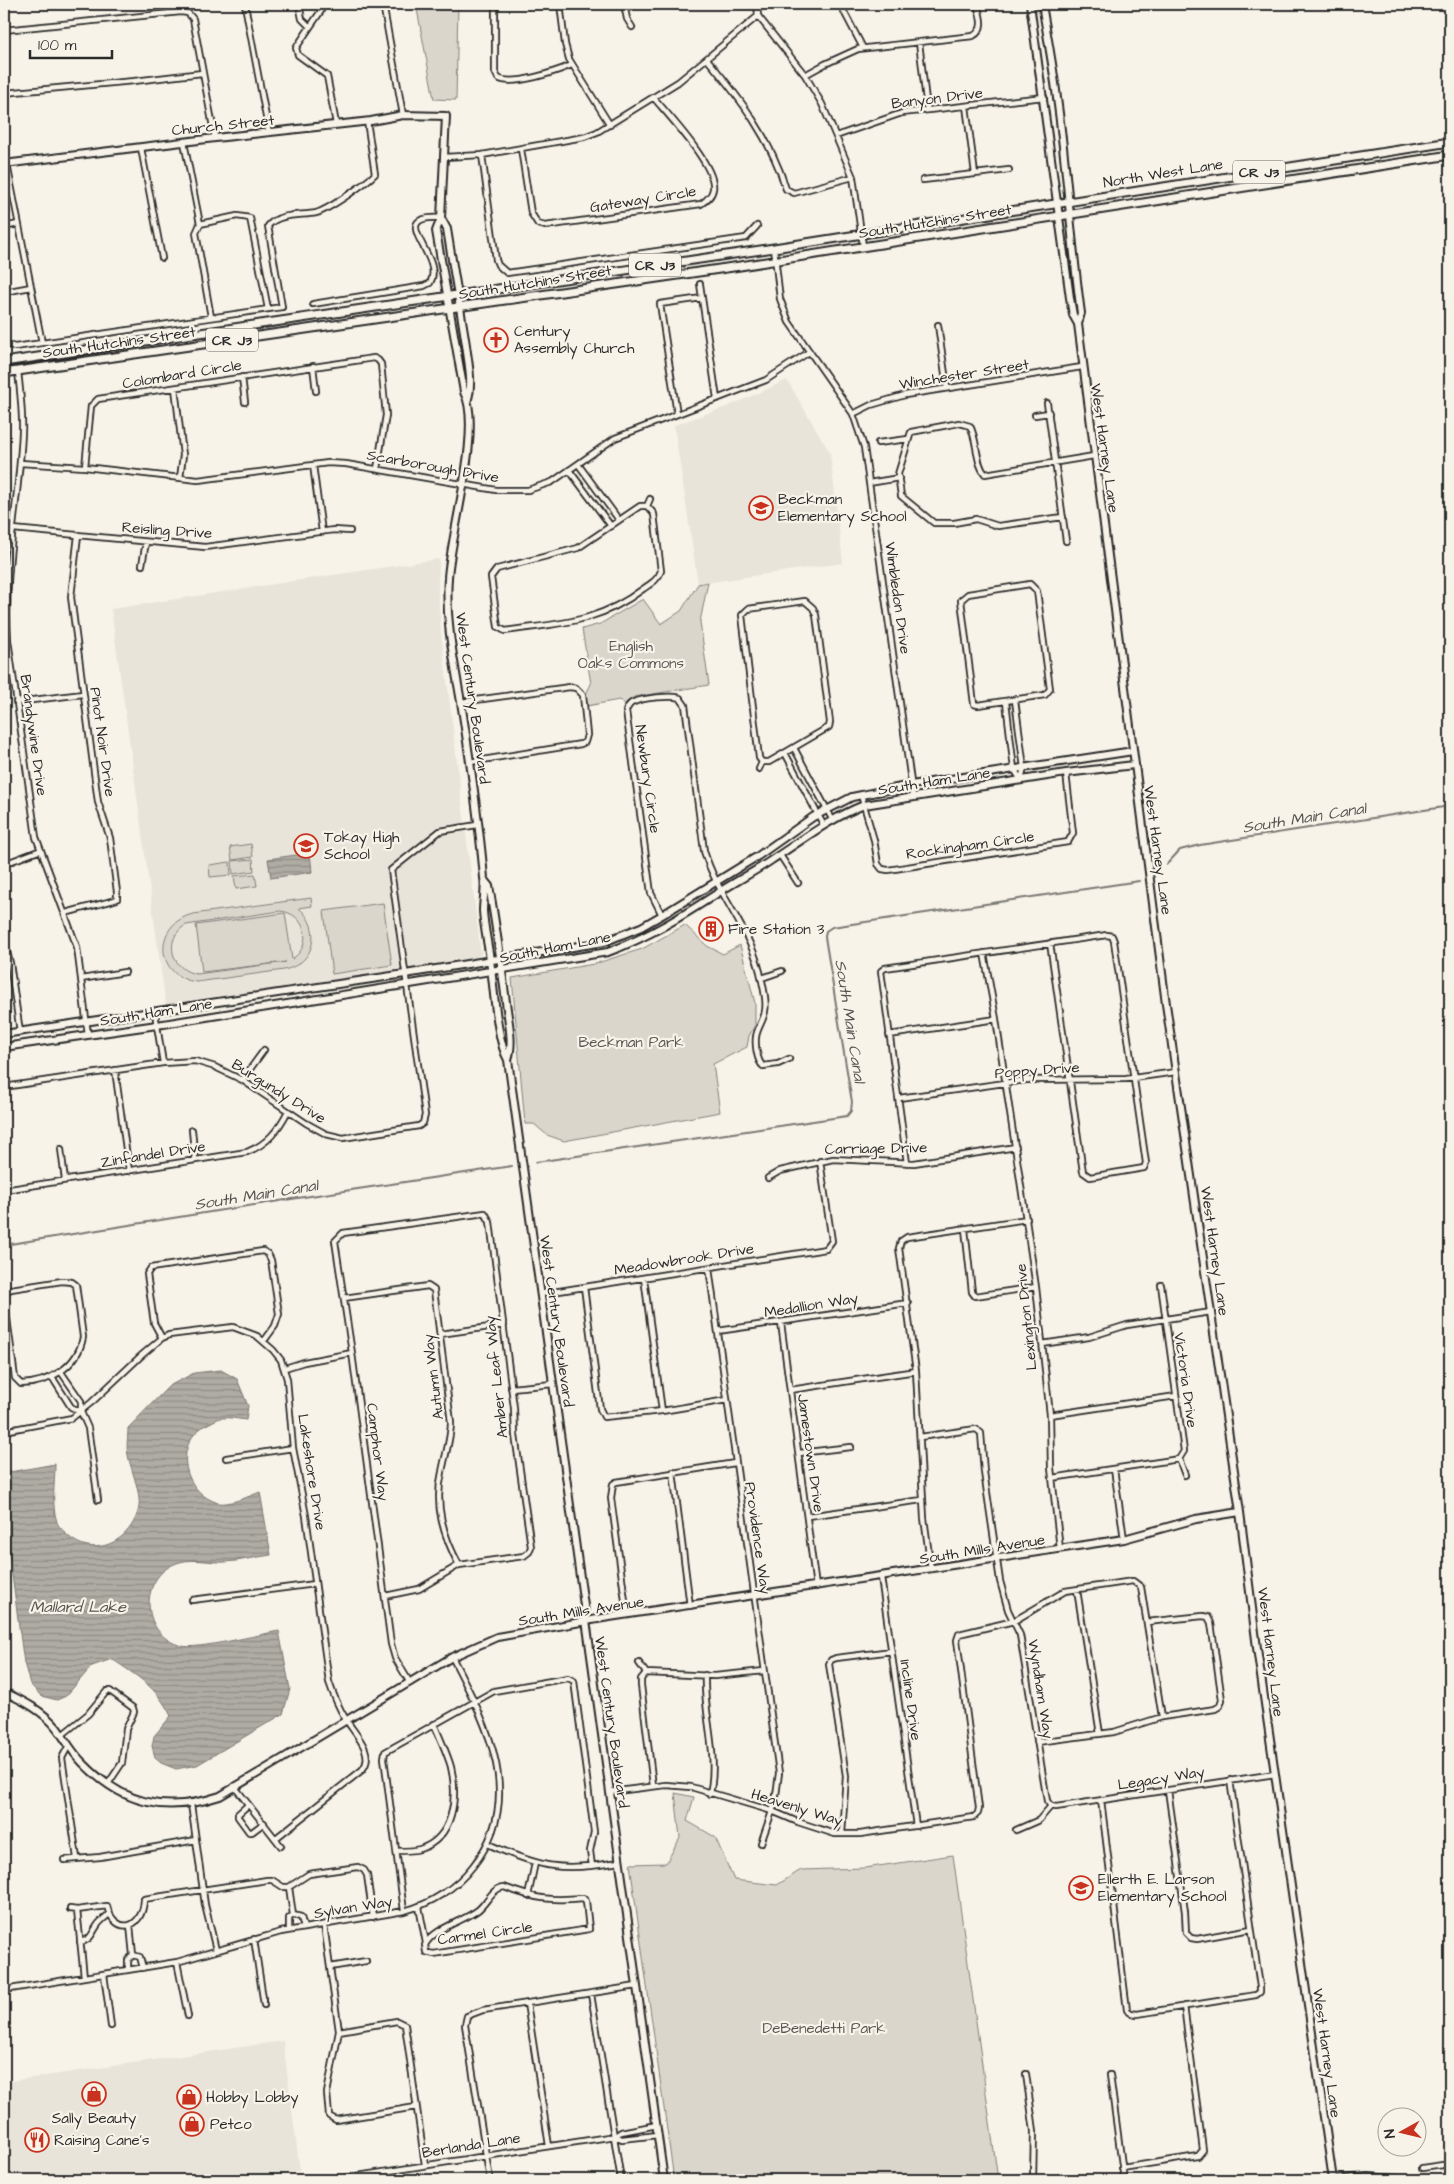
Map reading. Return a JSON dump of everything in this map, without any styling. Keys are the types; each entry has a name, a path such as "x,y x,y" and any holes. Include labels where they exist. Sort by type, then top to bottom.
{"main road":[{"name":"West Harney Lane","path":"1030,4 1073,315 1078,324"},
{"name":"West Harney Lane","path":"1042,4 1057,97 1081,313 1078,324 1082,367 1134,764 1176,1072 1240,1512 1274,1774 1333,2180"},
{"name":"Church Street","path":"6,164 367,121 403,115 446,116"},
{"name":"West Century Boulevard","path":"446,116 441,218 436,231 463,385 468,399"},
{"name":"North West Lane","path":"1057,203 1450,142"},
{"name":"North West Lane","path":"1069,214 1450,155"},
{"name":"South Hutchins Street","path":"4,362 458,293 774,248 1057,203"},
{"name":"South Hutchins Street","path":"4,373 451,309 1069,214"},
{"name":"West Century Boulevard","path":"441,218 447,229 458,293 470,391 468,399 469,444 448,578 451,641 470,762 485,881 483,914 502,1044 508,1060 664,2180"},
{"name":"South Ham Lane","path":"4,1034 490,961 604,942 641,927 662,915 758,856 818,814 861,795 911,785 1133,751"},
{"name":"South Ham Lane","path":"4,1047 157,1025 608,952 656,932 780,855 823,824 864,805 913,796 1134,764"},
{"name":"West Century Boulevard","path":"485,881 489,886 501,959 509,1026 510,1052 508,1060"},
{"name":"South Mills Avenue","path":"4,1692 35,1708 55,1726 81,1761 108,1784 130,1798 152,1804 170,1806 191,1804 220,1796 452,1657 497,1637 627,1615 1124,1539 1196,1519 1240,1512"},
{"path":"1333,2180 1368,2177 1410,2180"}],"street":[{"path":"299,4 302,19 310,27"},
{"path":"321,4 321,11 296,48 296,52 327,76 336,124"},
{"path":"383,4 403,115"},
{"path":"495,4 495,72 498,78 510,81 539,76 572,65"},
{"path":"560,4 565,44 572,65 610,126"},
{"path":"624,4 627,19 632,27"},
{"path":"756,4 758,16 805,75 822,104 853,177 864,246"},
{"path":"840,4 863,48"},
{"path":"805,75 844,54 863,48 973,36 978,33 982,24 977,4"},
{"path":"245,5 269,133"},
{"path":"4,30 180,12 188,13 192,19 215,138"},
{"path":"444,157 482,155 521,149 584,137 610,126 654,98 707,59 758,16"},
{"path":"919,42 927,109"},
{"path":"707,59 730,86 758,126 780,168 786,190 794,192 805,190 853,177"},
{"path":"4,92 115,83 202,73"},
{"name":"Banyon Drive","path":"836,136 886,117 927,109 1044,97"},
{"name":"Gateway Circle","path":"521,149 531,213 538,224 545,226 701,204 712,194 714,188 710,172 684,134 654,98"},
{"path":"966,106 974,174"},
{"path":"4,344 14,347 282,307 268,226 277,218 323,210 363,184 374,174 376,170 367,121"},
{"path":"184,142 200,224 196,232 211,318"},
{"path":"141,148 162,258"},
{"path":"482,155 496,260 498,265 507,273 746,238 757,226"},
{"path":"6,164 42,343"},
{"path":"923,180 1009,170"},
{"path":"200,224 237,216 250,218 268,309"},
{"path":"313,304 424,286 430,283 433,274 432,267 418,235 417,224 419,220 425,217 441,218"},
{"path":"4,227 18,224"},
{"name":"Wimbledon Drive","path":"774,248 783,310 788,322 853,414 864,447 913,796"},
{"path":"700,284 717,399"},
{"path":"4,292 30,287"},
{"path":"677,414 660,304 702,298"},
{"path":"938,325 947,388"},
{"name":"Scarborough Drive","path":"20,463 84,467 180,478 215,479 313,465 346,464 496,490 528,490 552,482 614,438 766,380 809,352"},
{"name":"Colombard Circle","path":"84,467 91,406 98,399 374,358 381,364 386,415 377,469"},
{"path":"313,366 316,391"},
{"name":"Winchester Street","path":"853,414 887,399 1082,367"},
{"name":"Brandywine Drive","path":"18,371 23,430 12,529 6,610 16,702 36,837 66,913 77,947 88,1035"},
{"path":"242,377 245,402"},
{"path":"175,388 183,455 180,478"},
{"path":"1047,403 1066,541"},
{"path":"1035,415 1048,413"},
{"path":"1063,517 998,526 976,519 954,523 934,523 901,496 898,478 911,432 959,423 970,426 975,434 980,469 985,474 1094,456"},
{"path":"878,443 908,440"},
{"path":"578,464 619,520"},
{"path":"313,465 322,532"},
{"path":"569,470 611,526"},
{"path":"868,483 898,478"},
{"path":"647,506 650,499"},
{"path":"640,506 647,506 654,514 661,571 657,579 626,602 592,617 505,631 500,629 496,622 491,577 497,569 578,548 619,520 640,506"},
{"name":"Reisling Drive","path":"12,529 205,547 322,532 350,531"},
{"name":"Pinot Noir Drive","path":"66,913 92,904 117,899 110,838 98,802 71,597 78,535"},
{"path":"142,565 146,542"},
{"path":"1030,584 1037,591 1050,689 1045,696 1016,700 978,705 972,702 961,600 968,594 1030,584"},
{"path":"805,602 814,608 816,615 830,722 826,730 769,762 762,762 759,758 742,615 748,609 805,602"},
{"path":"461,702 570,687 576,688 583,696 588,735 585,742 470,762"},
{"path":"16,702 84,694"},
{"name":"Newbury Circle","path":"662,915 653,900 649,884 626,711 632,702 673,696 680,698 684,702 704,851 716,881"},
{"path":"1016,700 1024,768 1020,780"},
{"path":"1006,702 1014,769 1020,780"},
{"path":"794,748 832,819"},
{"path":"785,753 823,824"},
{"path":"759,769 762,762"},
{"name":"Rockingham Circle","path":"861,795 874,840 878,864 884,870 1068,842 1073,833 1066,773"},
{"path":"407,985 391,870 440,831 478,824"},
{"path":"4,864 41,850"},
{"path":"780,855 798,883"},
{"path":"716,881 752,946 762,978 765,1011 756,1036 759,1060 763,1066 778,1064 789,1059"},
{"path":"907,1163 881,971 885,968 1050,943 1107,935 1112,936 1146,1163 1140,1170 1090,1177 1083,1172 1050,943"},
{"path":"4,940 10,962 20,1032"},
{"name":"Lexington Drive","path":"984,953 1016,1147 1036,1287 1050,1414 1052,1478 1060,1549"},
{"path":"762,978 782,971"},
{"path":"81,979 125,972"},
{"name":"Burgundy Drive","path":"4,1087 163,1063 195,1061 205,1063 242,1080 326,1134 343,1138 419,1126 423,1123 425,1116 407,985"},
{"path":"156,1012 163,1063"},
{"path":"889,1035 996,1019"},
{"path":"242,1080 264,1050"},
{"path":"115,1070 129,1170"},
{"name":"Poppy Drive","path":"899,1098 1006,1083 1070,1078 1134,1078 1176,1072"},
{"name":"Zinfandel Drive","path":"4,1190 247,1152 257,1148 273,1135 288,1110"},
{"path":"192,1130 195,1160"},
{"name":"Carriage Drive","path":"768,1178 780,1171 820,1161 846,1158 907,1163 1016,1147"},
{"path":"61,1149 66,1180"},
{"name":"Meadowbrook Drive","path":"540,1294 826,1250 832,1241 820,1161"},
{"name":"Amber Leaf Way","path":"353,1232 478,1213 487,1214 490,1222 504,1325 515,1435 531,1547 526,1555 459,1565"},
{"path":"931,1569 922,1500 916,1370 899,1248 901,1241 907,1238 1027,1219"},
{"path":"965,1229 972,1292 975,1296 1036,1287"},
{"name":"Camphor Way","path":"353,1232 342,1233 334,1245 344,1298 395,1658 410,1683"},
{"path":"162,1338 154,1323 147,1274 151,1268 263,1251 268,1254 271,1260 279,1314 264,1341"},
{"name":"Providence Way","path":"709,1268 779,1773 778,1792 760,1843"},
{"path":"644,1278 662,1411"},
{"path":"62,1281 72,1282 76,1285 83,1337 82,1345 72,1361 61,1372 52,1377 30,1383 22,1384 17,1380 4,1296 8,1290 62,1281"},
{"name":"Victoria Drive","path":"1161,1285 1184,1451 1179,1459 1185,1475"},
{"name":"Autumn Way","path":"344,1298 428,1286 434,1290 451,1432 441,1474 439,1505 445,1538 459,1565"},
{"path":"584,1287 602,1414 608,1418 727,1400"},
{"name":"Medallion Way","path":"718,1331 908,1304"},
{"path":"1042,1344 1089,1337 1127,1325 1211,1312"},
{"name":"Jamestown Drive","path":"781,1323 816,1587"},
{"path":"440,1334 504,1325"},
{"name":"Lakeshore Drive","path":"4,1431 60,1422 72,1418 162,1338 184,1332 233,1327 247,1331 264,1341 274,1350 285,1368 287,1379 292,1448 302,1491 329,1682 333,1697 364,1746 366,1759 365,1767 276,1838"},
{"path":"285,1368 304,1362 352,1353"},
{"path":"790,1390 916,1370"},
{"path":"61,1372 80,1401 81,1412 88,1428 98,1500"},
{"path":"52,1377 71,1407 81,1412"},
{"path":"511,1388 553,1384"},
{"path":"1050,1414 1176,1396"},
{"name":"Wyndham Way","path":"920,1436 976,1429 981,1433 984,1472 996,1559 1003,1596 1023,1648 1047,1801 1051,1806"},
{"path":"799,1453 851,1447"},
{"path":"226,1458 292,1448"},
{"path":"1052,1478 1179,1459"},
{"path":"627,1615 612,1498 613,1484 672,1472 735,1463"},
{"path":"1114,1469 1124,1539"},
{"path":"672,1472 690,1606"},
{"path":"808,1516 922,1500"},
{"path":"385,1596 419,1589 459,1565"},
{"name":"Incline Drive","path":"881,1577 916,1826"},
{"path":"1014,1621 1029,1614 1065,1591 1133,1581 1138,1582 1141,1587 1162,1717"},
{"path":"192,1600 315,1584"},
{"path":"1077,1590 1100,1734"},
{"path":"1038,1742 1114,1732 1162,1717 1215,1710 1220,1706 1222,1700 1211,1623 1208,1617 1147,1622"},
{"name":"Heavenly Way","path":"609,1792 653,1786 679,1786 772,1811 818,1829 842,1834 860,1834 974,1817 980,1808 957,1640 959,1634 963,1632 986,1629 1014,1621"},
{"path":"842,1834 846,1776 829,1664 831,1660 892,1651"},
{"name":"Sylvan Way","path":"4,1990 177,1962 289,1930 404,1911 419,1907 436,1899 466,1875 488,1844 499,1808 500,1780 491,1742 474,1701 452,1657"},
{"path":"640,1663 646,1673"},
{"path":"646,1673 732,1675 764,1671"},
{"path":"646,1673 641,1679 641,1685 653,1786"},
{"path":"704,1675 705,1700 714,1762 710,1794"},
{"path":"404,1911 384,1758 385,1752 500,1688 568,1678 574,1681 594,1832 590,1851 592,1866"},
{"path":"62,1735 88,1714 107,1691 110,1690 134,1708 126,1729 122,1763 108,1784"},
{"path":"397,1851 421,1848 440,1836 446,1827 453,1807 454,1789 451,1768 434,1724"},
{"path":"69,1745 62,1758 77,1858"},
{"name":"Legacy Way","path":"1051,1806 1274,1774"},
{"path":"1101,1800 1127,2010 1137,2014 1256,1995 1260,1992 1230,1780"},
{"path":"234,1786 281,1846"},
{"path":"1168,1790 1185,1912 1186,1933 1191,1938 1197,1939 1251,1929"},
{"path":"191,1804 203,1891 216,1950"},
{"path":"248,1805 238,1814 238,1817 250,1832 264,1823"},
{"path":"1016,1830 1039,1820 1051,1806"},
{"path":"64,1860 100,1857 196,1840"},
{"path":"488,1844 535,1863 573,1868 619,1862"},
{"name":"Carmel Circle","path":"528,1896 535,1863"},
{"path":"70,1909 77,1910 107,1906 109,1914 118,1923 130,1925 136,1923 142,1916 144,1900 267,1880 272,1880 289,1887 309,1874 362,1868 367,1875 373,1917"},
{"path":"289,1887 294,1915"},
{"name":"Carmel Circle","path":"500,1888 556,1901 583,1898 586,1901 589,1929 430,1954 426,1952 426,1943 431,1937 479,1909 500,1888"},
{"path":"419,1907 426,1943"},
{"path":"77,1910 84,1977"},
{"path":"80,1942 88,1941 92,1937 97,1925 109,1914"},
{"path":"294,1915 301,1918 304,1928"},
{"path":"289,1930 289,1918 294,1915"},
{"path":"324,1924 339,2031 327,2093 328,2110 332,2119 336,2120 416,2107"},
{"path":"128,1970 128,1960 133,1954 130,1925"},
{"path":"254,1939 264,2005"},
{"path":"133,1954 140,1957 143,1968"},
{"path":"330,1966 366,1961"},
{"path":"177,1962 188,2016"},
{"path":"104,1974 111,2026"},
{"path":"490,2180 465,2025 467,2016 483,2010 637,1986"},
{"path":"591,1994 621,2180"},
{"path":"527,2003 549,2146"},
{"path":"1122,2168 1198,2156 1201,2153 1203,2145 1184,2006"},
{"path":"339,2031 397,2021 402,2022 406,2030 425,2165"},
{"path":"1026,2074 1034,2131 1033,2180"},
{"path":"1110,2075 1124,2180"},
{"name":"Berlanda Lane","path":"332,2180 615,2136 621,2132 657,2125"},
{"name":"Berlanda Lane","path":"615,2136 622,2139 658,2135"},
{"path":"1422,2168 1450,2164"}],"shaded area":[{"name":"Beckman Elementary School","path":"787,380 830,453 843,563 698,584 674,425 729,406"},
{"name":"Tokay High School","path":"439,559 438,591 441,633 481,954 476,959 166,1006 111,609"},
{"path":"283,2041 300,2171 244,2180 10,2180 4,2143 4,2082"}],"green space":[{"path":"416,4 458,4 456,100 434,99"},
{"name":"English Oaks Commons","path":"708,582 700,622 709,685 634,697 625,704 619,700 587,706 586,694 591,684 582,629 600,624 643,599 661,624 681,611 698,584"},
{"path":"251,844 253,857 232,860 230,847"},
{"path":"253,859 254,871 233,874 232,861"},
{"path":"230,862 231,875 210,877 209,865"},
{"path":"255,874 257,886 236,889 234,876"},
{"path":"311,898 312,906 299,908 311,925 312,944 309,953 303,960 295,966 284,970 197,982 183,978 173,971 166,961 164,950 165,939 170,928 180,920 193,914","holes":["280,911 289,913 301,923 305,938 299,953 292,959 285,913 196,925 202,972 286,962 197,974 188,972 176,961 173,953 174,938 186,925"]},
{"path":"383,903 392,965 332,974 324,911"},
{"name":"Beckman Park","path":"685,925 707,946 723,954 740,945 755,1003 755,1025 749,1036 747,1047 713,1064 720,1112 564,1141 547,1135 534,1124 525,1124 512,978 594,964 642,949"},
{"name":"DeBenedetti Park","path":"675,1793 694,1797 687,1821 715,1837 734,1880 777,1885 801,1870 865,1868 953,1855 998,2180 674,2180 630,1864 666,1863 680,1838"}],"water":[{"path":"310,853 312,872 271,878 268,859"},
{"name":"Mallard Lake","path":"221,1370 237,1379 248,1406 246,1420 220,1418 197,1432 189,1442 186,1466 190,1478 197,1489 206,1497 219,1503 234,1501 260,1492 271,1555 226,1562 185,1561 166,1569 157,1579 151,1591 149,1604 151,1618 158,1630 168,1640 189,1647 279,1631 290,1689 283,1714 197,1765 176,1769 161,1763 155,1758 152,1746 154,1736 171,1716 159,1697 146,1683 112,1659 92,1666 66,1696 57,1700 41,1696 30,1684 24,1663 4,1516 4,1473 55,1464 54,1501 58,1525 76,1542 98,1547 108,1544 127,1532 138,1511 138,1491 127,1452 128,1428 169,1386 194,1373"}],"waterway":[{"name":"South Main Canal","path":"1167,864 1180,850 1200,845 1450,806"},
{"name":"South Main Canal","path":"536,1162 847,1116 851,1111 852,1102 825,937 826,931 832,927 1139,881"},
{"name":"South Main Canal","path":"4,1245 512,1166"}],"place":[{"name":"Century Assembly Church","path":"496,340"},
{"name":"Beckman Elementary School","path":"761,508"},
{"name":"Tokay High School","path":"306,846"},
{"name":"Fire Station 3","path":"711,929"},
{"name":"Ellerth E. Larson Elementary School","path":"1081,1888"},
{"name":"Sally Beauty","path":"94,2094"},
{"name":"Hobby Lobby","path":"189,2097"},
{"name":"Petco","path":"192,2124"},
{"name":"Raising Cane's","path":"37,2140"}]}
